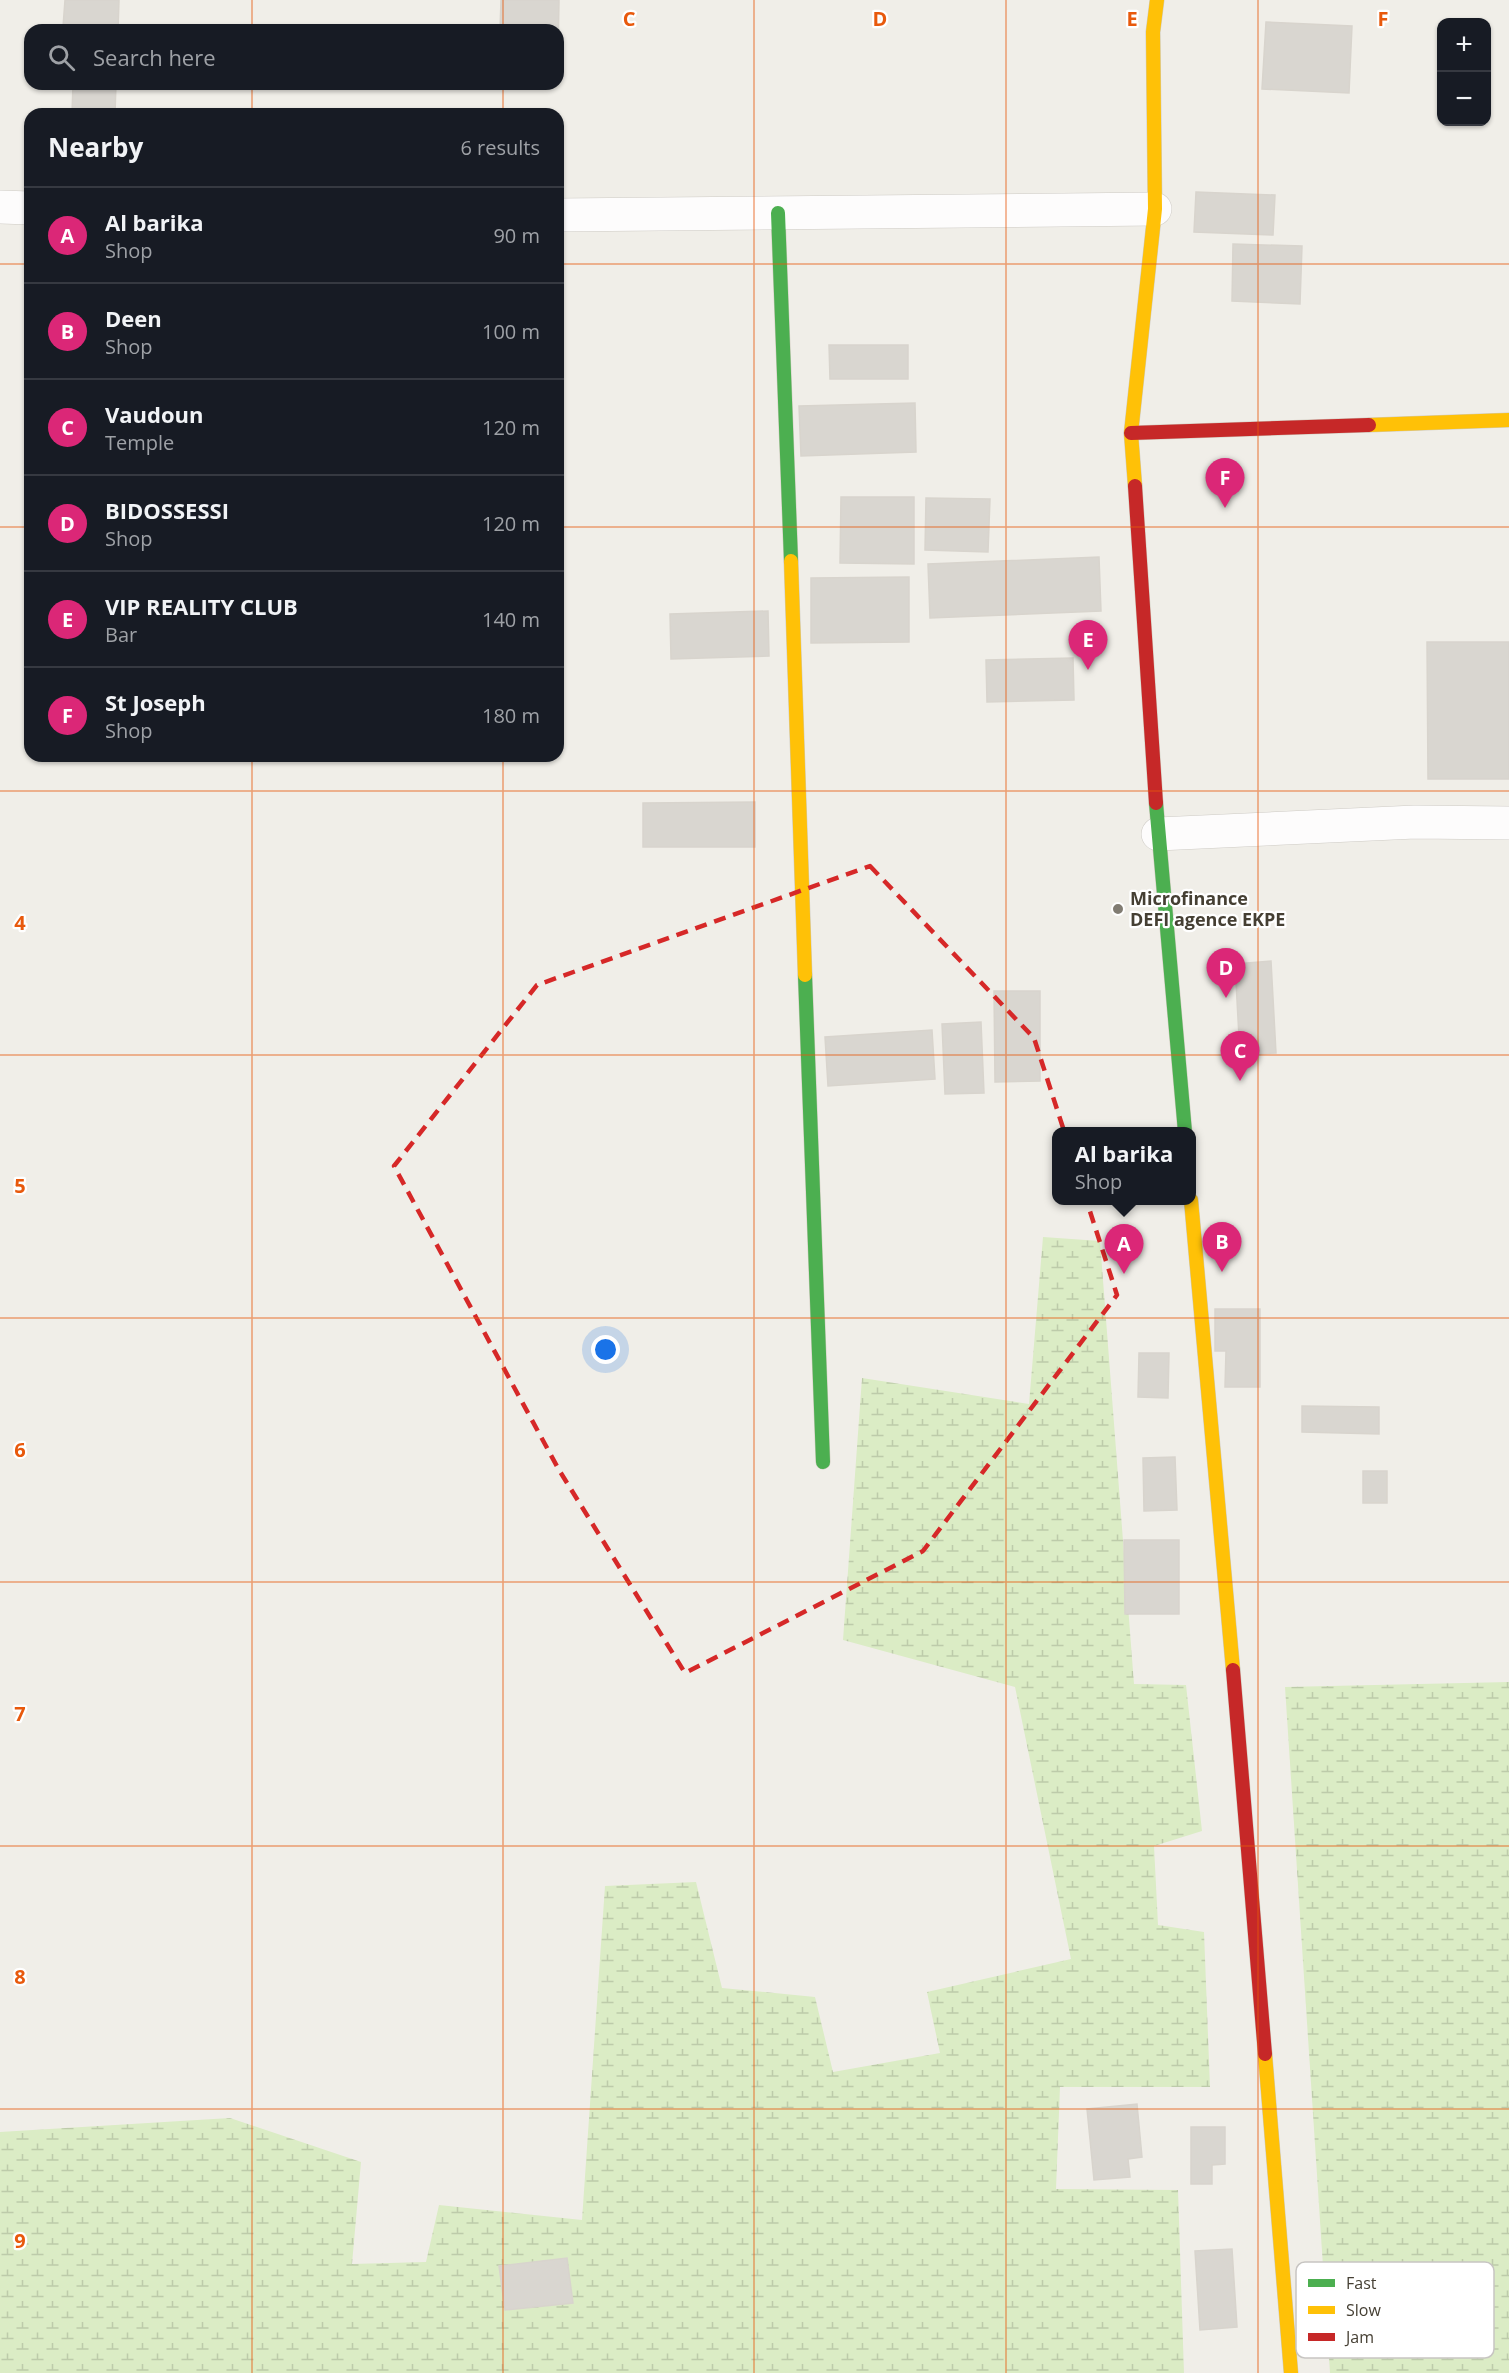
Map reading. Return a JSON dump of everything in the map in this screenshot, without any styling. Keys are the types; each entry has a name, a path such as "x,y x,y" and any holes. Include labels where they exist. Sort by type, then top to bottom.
{"street":[{"path":"1157,0 1153,32 1155,209 1131,433 1158,834 1185,1127"},
{"path":"0,207 24,208"},
{"path":"564,215 1155,209"},
{"path":"777,213 823,1462"},
{"path":"1131,433 1509,420"},
{"path":"1158,834 1415,822 1509,823"},
{"path":"1191,1205 1233,1664 1291,2373"}],"highlighted area":[{"path":"870,866 1034,1038 1117,1295 923,1551 685,1673 559,1470 394,1166 537,985"}],"green space":[{"path":"1043,1237 1100,1241 1134,1684 1186,1685 1202,1831 1154,1846 1158,1925 1204,1932 1210,2087 1060,2087 1056,2189 1178,2190 1184,2373 0,2373 0,2132 230,2118 361,2162 352,2264 426,2262 439,2205 582,2220 605,1886 696,1882 722,1988 815,1997 833,2072 940,2053 927,1992 1071,1959 1015,1687 843,1640 862,1378 1029,1404"},
{"path":"1509,1682 1509,2373 1330,2373 1329,2358 1494,2358 1494,2262 1323,2262 1285,1687"}],"building":[{"path":"65,0 119,0 118,24 63,24"},
{"path":"501,0 559,0 559,24 500,24"},
{"path":"1266,22 1352,26 1349,93 1262,89"},
{"path":"73,90 116,90 115,108 72,108"},
{"path":"1196,192 1275,195 1273,235 1194,232"},
{"path":"1233,244 1302,246 1300,304 1232,301"},
{"path":"829,345 908,345 908,379 830,379"},
{"path":"915,403 916,452 801,456 799,406"},
{"path":"841,497 914,497 914,564 840,563"},
{"path":"926,498 990,499 988,552 925,550"},
{"path":"1099,557 1101,611 930,618 928,564"},
{"path":"909,577 909,642 811,643 811,578"},
{"path":"768,611 769,656 671,659 670,614"},
{"path":"1427,642 1509,642 1509,779 1428,779"},
{"path":"1073,658 1074,700 987,702 986,660"},
{"path":"755,802 755,847 643,847 643,803"},
{"path":"1271,961 1276,1053 1240,1055 1235,964"},
{"path":"994,991 1040,991 1040,1081 995,1082"},
{"path":"981,1022 984,1093 945,1094 942,1024"},
{"path":"932,1030 935,1079 828,1086 825,1037"},
{"path":"1215,1309 1260,1309 1260,1387 1225,1387 1226,1351 1215,1351"},
{"path":"1139,1353 1169,1353 1168,1398 1138,1397"},
{"path":"1302,1406 1379,1407 1379,1434 1302,1432"},
{"path":"1175,1457 1177,1510 1144,1511 1143,1458"},
{"path":"1363,1471 1387,1471 1387,1503 1363,1503"},
{"path":"1124,1540 1179,1540 1179,1614 1125,1614"},
{"path":"1137,2104 1142,2157 1128,2159 1130,2177 1094,2180 1087,2109"},
{"path":"1191,2127 1225,2127 1225,2164 1212,2165 1212,2184 1191,2184"},
{"path":"1232,2249 1237,2327 1200,2330 1195,2251"},
{"path":"567,2258 573,2303 505,2310 499,2266"}],"traffic: fast":[{"path":"778,213 791,561"},
{"path":"1156,803 1185,1127"},
{"path":"805,975 823,1462"}],"traffic: slow":[{"path":"1135,486 1131,433 1155,209 1153,32 1157,0"},
{"path":"1369,425 1509,420"},
{"path":"791,561 805,975"},
{"path":"1191,1205 1233,1670"},
{"path":"1265,2054 1291,2373"}],"traffic: jam":[{"path":"1131,433 1369,425"},
{"path":"1135,486 1156,803"},
{"path":"1233,1670 1265,2054"}],"place":[{"name":"St Joseph","path":"1225,508"},
{"name":"VIP REALITY CLUB","path":"1088,670"},
{"name":"Microfinance DEFI agence EKPE","path":"1118,909"},
{"name":"BIDOSSESSI","path":"1226,998"},
{"name":"Vaudoun","path":"1240,1081"},
{"name":"Deen","path":"1222,1272"},
{"name":"Al barika","path":"1124,1274"}]}
